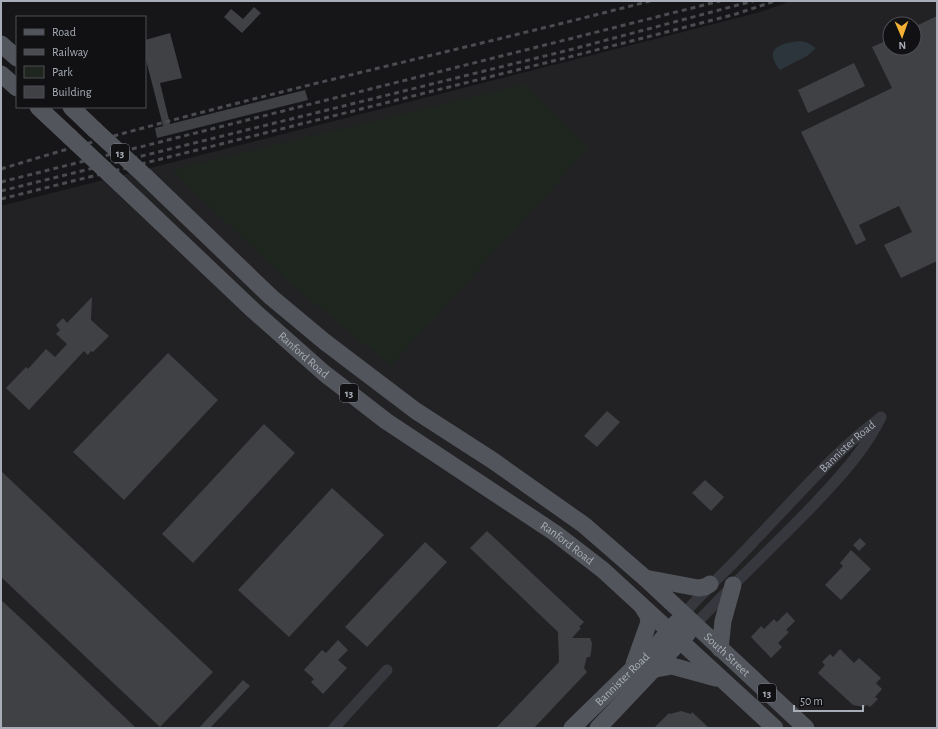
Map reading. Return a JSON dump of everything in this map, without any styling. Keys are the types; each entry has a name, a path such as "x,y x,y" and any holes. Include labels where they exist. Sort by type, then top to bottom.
{"main road":[{"path":"1,44 16,57"},
{"path":"1,74 16,87"},
{"name":"Ranford Road","path":"39,108 254,311 324,373 386,421 555,533 603,570 675,636"},
{"name":"Ranford Road","path":"72,108 272,297 325,342 416,411 559,506 645,578 689,620"},
{"path":"645,578 698,588 705,587 710,584"},
{"path":"720,649 723,621 733,585"},
{"path":"632,670 649,622 648,616 641,604"},
{"name":"Bannister Road","path":"572,728 632,670 675,636 689,620"},
{"name":"South Street","path":"689,620 806,728"},
{"name":"Bannister Road","path":"598,728 656,669 675,636"},
{"name":"South Street","path":"675,636 775,728"},
{"path":"656,669 672,666 681,667 720,679"}],"street":[{"name":"Bannister Road","path":"881,417 872,436 851,464 797,522 733,585 689,620 710,584 740,557 823,468 881,417"},
{"path":"334,728 387,670"}],"shaded area":[{"path":"791,1 937,1 937,728 1,728 1,206 757,13"},
{"path":"799,41 806,42 816,48 807,56 780,70 775,63 773,52 779,46"}],"green space":[{"path":"525,84 589,148 391,366 286,280 172,170"}],"building":[{"path":"254,7 261,13 242,33 224,17 231,9 243,19"},
{"path":"937,16 937,261 901,278 884,245 912,232 899,206 859,225 866,240 856,245 801,132 892,88 872,47 882,43 882,56 922,56 922,23"},
{"path":"170,33 182,78 160,83 170,124 305,90 308,100 157,138 155,128 163,126 146,60 146,40"},
{"path":"854,63 865,86 808,113 798,90"},
{"path":"92,297 91,320 109,336 88,355 84,351 29,410 6,388 26,367 28,369 46,349 55,357 67,344 56,334 60,330 56,325 63,318 67,323"},
{"path":"168,353 218,400 124,500 73,452"},
{"path":"607,411 620,422 597,447 584,436"},
{"path":"264,424 295,453 193,563 162,534"},
{"path":"1,471 213,672 160,727 1,577"},
{"path":"705,480 724,497 711,511 692,493"},
{"path":"332,488 384,535 289,637 238,590"},
{"path":"487,531 584,622 572,638 590,638 592,643 590,657 587,657 584,668 587,672 534,728 496,728 559,662 558,632 470,548"},
{"path":"860,538 866,544 859,551 853,545"},
{"path":"425,542 447,562 367,647 345,627"},
{"path":"851,550 871,569 841,600 825,585 843,566 840,563"},
{"path":"1,600 28,625 136,728 1,728"},
{"path":"787,612 795,621 786,630 789,632 778,643 782,647 771,658 751,637 761,626 764,629 774,619 777,622"},
{"path":"338,640 348,650 338,660 347,668 323,694 311,682 314,679 304,670 322,650 326,653"},
{"path":"840,649 854,663 859,658 881,678 876,683 882,689 875,697 878,699 870,707 867,705 864,707 853,705 818,673 825,665 822,662 830,654 833,657"},
{"path":"243,680 250,686 210,728 199,728"},
{"path":"681,711 691,714 692,712 709,728 654,728 669,713"}],"railway":[{"path":"1,169 81,145 243,102 650,1"},
{"path":"1,182 720,1"},
{"path":"1,191 573,49 753,1"},
{"path":"1,199 573,56 736,14 775,1"}]}
